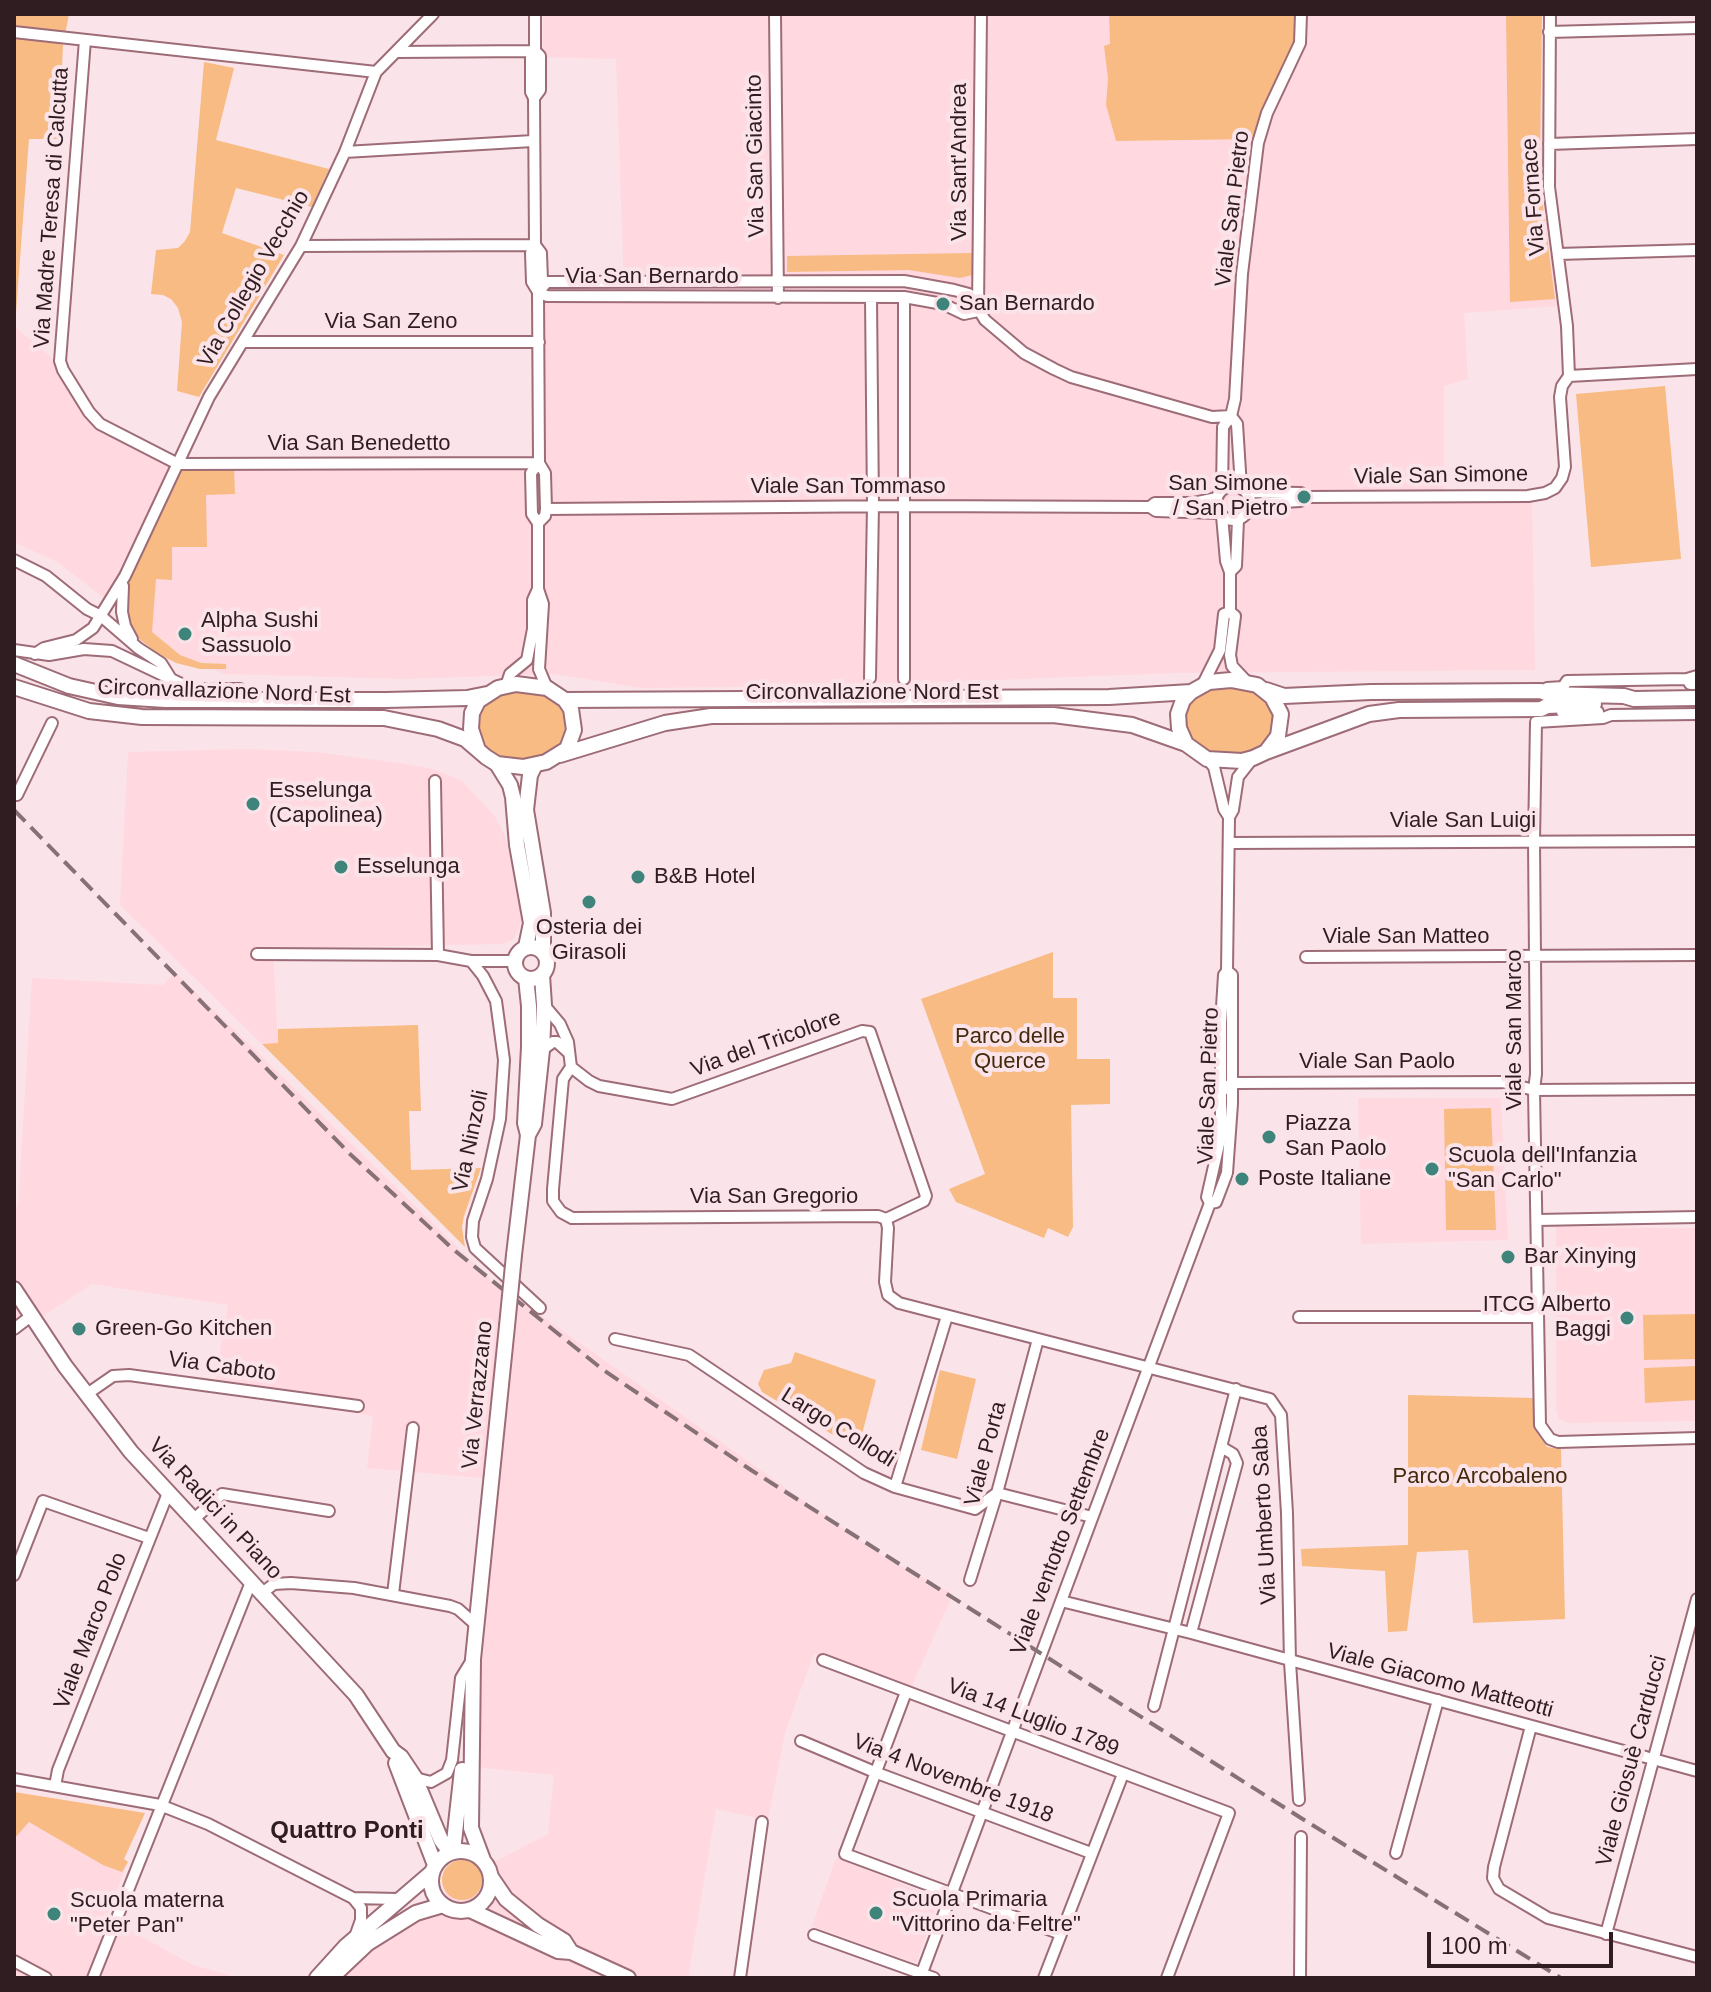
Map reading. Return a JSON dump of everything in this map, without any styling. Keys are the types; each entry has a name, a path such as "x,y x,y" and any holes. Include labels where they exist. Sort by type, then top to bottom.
{"main road":[{"name":"Circonvallazione Nord Est","path":"14,664 69,686 118,697 250,700 467,698 506,686 547,688"},
{"path":"1634,699 1624,703 1547,706 1539,716 1399,710 1369,714 1242,761 1207,759 1186,744 1179,728 1178,714 1183,700 1197,688 1216,681 1247,682 1284,696 1541,691 1634,699 1697,698"},
{"name":"Circonvallazione Nord Est","path":"14,687 89,711 142,717 384,718 438,729 465,739 497,764 523,767 665,723 711,716 1053,715 1132,725 1186,744"},
{"path":"547,688 565,700 574,720 572,740 560,755"},
{"name":"Circonvallazione Nord Est","path":"565,700 1109,697 1197,688"},
{"path":"1260,755 1278,736 1281,725 1277,704 1266,690"},
{"path":"478,750 471,729 472,713 478,701 488,694"},
{"path":"497,764 513,797 517,845 531,923 526,947"},
{"name":"Via Verrazzano","path":"528,1135 534,1124 542,1050 542,975 548,963 543,951 543,913 526,810 528,784 535,765"},
{"path":"515,961 518,953 526,947 543,951"},
{"name":"Via Verrazzano","path":"483,1860 471,1828 475,1624 528,1135 525,1123 529,1034 526,978 519,973 515,961"},
{"path":"526,978 542,975"},
{"name":"Via Radici in Piano","path":"14,1289 131,1452 356,1695 393,1751 433,1869 431,1888 443,1905"},
{"name":"Via Verrazzano","path":"452,1852 465,1747 467,1680 473,1659"},
{"name":"Via Radici in Piano","path":"393,1751 401,1757 415,1778 441,1840 452,1852"},
{"path":"317,1978 355,1938 452,1852 466,1850 483,1860 506,1899 564,1941 571,1952"},
{"path":"470,1910 489,1893 491,1876"},
{"path":"331,1978 368,1943 416,1913 443,1905 456,1911 470,1910 558,1951 571,1952 628,1978"}],"street":[{"name":"Via Collegio Vecchio","path":"35,654 44,648 76,640 93,628 101,616 125,576 209,397 301,246 345,152 376,72 433,14"},
{"path":"535,14 535,51 540,56 540,90 534,98 533,141 535,245 541,253 542,281 538,292 539,463 545,473 546,509 545,516 538,523"},
{"name":"Via San Giacinto","path":"775,14 778,298"},
{"name":"Via Sant'Andrea","path":"978,311 981,14"},
{"name":"Viale San Pietro","path":"1219,494 1223,427 1231,416 1235,399 1242,274 1258,143 1267,113 1300,43 1301,14"},
{"name":"Via Fornace","path":"1550,14 1549,187 1567,326 1569,376"},
{"path":"1549,32 1697,28"},
{"path":"14,32 376,72"},
{"name":"Via Madre Teresa di Calcutta","path":"85,40 60,361 89,412 100,424 178,464"},
{"path":"396,52 535,51"},
{"path":"1549,144 1697,139"},
{"path":"345,152 533,141"},
{"path":"301,246 535,245"},
{"path":"1558,254 1697,250"},
{"name":"Via San Bernardo","path":"978,311 964,314 943,304 904,297 547,296 538,292 547,282 904,281 969,294 985,320 1024,353 1071,377 1212,417 1231,416"},
{"path":"870,678 873,506 871,297"},
{"path":"904,297 904,679"},
{"name":"Via San Zeno","path":"243,342 539,342"},
{"path":"1569,376 1697,369"},
{"name":"Viale San Simone","path":"1251,504 1300,501 1304,497 1528,496 1545,493 1555,488 1565,467 1560,397 1562,386 1569,376"},
{"name":"Viale San Pietro","path":"1231,416 1237,424 1244,489"},
{"path":"539,463 531,473 532,514 538,523 538,589 543,604 539,669 547,688"},
{"name":"Via San Benedetto","path":"178,464 539,463"},
{"path":"1230,612 1230,572 1226,561 1219,494 1231,486 1244,489 1251,504 1247,514 1238,520"},
{"name":"Viale San Simone","path":"1244,489 1301,493 1304,497"},
{"name":"Viale San Tommaso","path":"1150,507 1155,503 1193,503 1219,494"},
{"name":"Viale San Tommaso","path":"546,509 1150,507 1166,512 1220,514"},
{"path":"1220,514 1238,520"},
{"path":"1230,572 1236,566 1238,520"},
{"path":"14,560 28,564 87,609 101,616 161,663 171,679"},
{"name":"Via Collegio Vecchio","path":"125,576 122,612 125,626 138,648"},
{"path":"506,686 510,674 527,660 533,629 533,600 538,589"},
{"path":"1230,612 1235,616 1230,646 1232,666 1247,682"},
{"path":"1197,688 1220,650 1224,614 1230,612"},
{"name":"Circonvallazione Nord Est","path":"35,654 49,655 84,649 112,651 192,689 240,689 250,700"},
{"path":"14,650 35,654"},
{"path":"1541,691 1563,687 1567,681 1694,680"},
{"path":"14,694 34,695"},
{"path":"1539,716 1549,712 1697,714"},
{"name":"Viale San Marco","path":"1539,716 1534,841 1539,1416 1544,1433 1558,1442 1697,1438"},
{"path":"17,795 52,723"},
{"path":"1229,817 1238,777 1260,755"},
{"path":"1207,759 1214,767 1229,817"},
{"path":"435,781 438,955"},
{"name":"Viale San Pietro","path":"1227,971 1232,975 1232,1083 1227,1173 1216,1202 1210,1203 1207,1197 1219,1144 1222,1091 1222,995 1227,971 1229,817"},
{"name":"Viale San Luigi","path":"1229,843 1697,841"},
{"path":"257,954 438,955 471,961 515,961"},
{"name":"Viale San Matteo","path":"1306,957 1697,955"},
{"name":"Via Ninzoli","path":"471,961 496,1001 504,1060 500,1119 487,1179 473,1221 472,1237 475,1248 540,1308"},
{"path":"544,1005 560,1024 568,1042 571,1067"},
{"name":"Via del Tricolore","path":"571,1067 599,1086 672,1099 862,1031 870,1032 926,1196 924,1201 886,1219"},
{"path":"542,1050 557,1042 569,1053"},
{"path":"1221,1043 1226,1049 1228,1079 1232,1083 1222,1091"},
{"name":"Via San Gregorio","path":"571,1067 563,1079 553,1201 561,1212 572,1218 878,1216 886,1219 888,1228 885,1282 888,1295 899,1303 1150,1367"},
{"name":"Viale San Paolo","path":"1232,1083 1502,1082 1534,1090 1697,1089"},
{"name":"Viale ventotto Settembre","path":"921,1976 1210,1203"},
{"path":"1537,1220 1697,1217"},
{"path":"14,1329 31,1316"},
{"path":"895,1487 947,1316"},
{"path":"1299,1317 1538,1317"},
{"name":"Largo Collodi","path":"615,1339 689,1355 864,1473 895,1487 975,1509 997,1493"},
{"name":"Viale Porta","path":"970,1580 1038,1339"},
{"name":"Via Umberto Saba","path":"1150,1367 1270,1399 1281,1415 1287,1513 1290,1662 1299,1800"},
{"name":"Via Caboto","path":"87,1394 113,1376 129,1375 358,1406"},
{"path":"1154,1706 1236,1389"},
{"path":"393,1594 413,1428"},
{"path":"1191,1633 1237,1463 1233,1454 1223,1448"},
{"name":"Viale Marco Polo","path":"55,1786 58,1770 168,1493"},
{"path":"997,1493 1092,1517"},
{"path":"194,1519 222,1494 329,1511"},
{"path":"14,1575 43,1501 149,1538"},
{"path":"93,1978 251,1582"},
{"path":"262,1593 274,1584 291,1583 393,1594 458,1609 475,1624"},
{"name":"Viale Giosuè Carducci","path":"1606,1934 1697,1599"},
{"name":"Viale Giacomo Matteotti","path":"1061,1601 1191,1633 1697,1771"},
{"name":"Via Verrazzano","path":"415,1778 431,1782 447,1773 452,1760 461,1678 473,1659"},
{"name":"Via 14 Luglio 1789","path":"823,1660 1229,1813 1167,1978"},
{"path":"906,1692 845,1854 1061,1934"},
{"path":"1396,1853 1438,1700"},
{"path":"1531,1726 1494,1867 1493,1878 1499,1889 1548,1918 1697,1957"},
{"name":"Via 4 Novembre 1918","path":"801,1741 877,1773 1091,1853"},
{"path":"1044,1978 1123,1774"},
{"path":"14,1779 160,1805 208,1824 353,1898 361,1908 355,1938"},
{"path":"740,1978 762,1822"},
{"path":"1300,1978 1301,1837"},
{"path":"353,1898 398,1899"},
{"path":"814,1935 921,1976 934,1978"},
{"path":"14,1961 46,1978"}],"shaded area":[{"path":"543,14 1109,14 1106,105 1116,141 1258,139 1300,14 1542,14 1543,182 1556,257 1559,306 1464,313 1468,379 1444,386 1444,498 1532,499 1535,670 1175,673 869,685 643,688 553,674 404,679 224,674 174,652 57,562 14,542 14,326 62,366 108,424 187,465 545,462 544,287 624,285 616,59 542,57"},
{"path":"247,749 315,752 399,763 433,769 462,781 494,815 505,836 524,915 514,939 503,944 273,948 278,1044 262,1044 120,905 128,752"},
{"path":"175,972 493,1282 884,1557 953,1594 910,1690 814,1653 785,1733 768,1820 716,1809 688,1978 325,1978 477,1871 548,1834 554,1775 465,1766 493,1479 367,1468 373,1416 214,1389 228,1305 92,1284 14,1335 14,1208 18,1206 32,978 163,985"},
{"name":"Scuola dell'Infanzia \"San Carlo\"","path":"1358,1098 1501,1098 1508,1240 1361,1244"},
{"name":"ITCG Alberto Baggi","path":"1556,1227 1697,1228 1697,1421 1569,1423 1559,1419 1556,1409"},
{"path":"14,1792 145,1813 124,1859 128,1862 106,1917 193,1965 239,1978 14,1978"},
{"name":"Scuola Primaria \"Vittorino da Feltre\"","path":"836,1858 939,1899 916,1963 812,1926"}],"green space":[{"path":"14,14 69,14 63,45 59,139 29,139 15,326"},
{"path":"1109,14 1300,14 1292,56 1258,139 1116,141 1106,105 1108,78 1104,46 1110,44"},
{"path":"1506,14 1542,14 1540,151 1543,206 1555,299 1510,302"},
{"path":"204,62 234,68 216,140 329,169 312,207 236,188 222,233 284,255 199,397 177,391 182,322 178,308 171,299 151,294 156,250 178,248 190,232"},
{"path":"972,253 972,275 960,278 909,270 787,272 787,256"},
{"path":"1665,386 1681,559 1591,567 1576,394"},
{"path":"234,468 235,494 206,495 207,547 172,547 172,580 156,579 152,632 180,655 201,663 226,664 226,669 200,669 176,663 138,638 130,624 124,596 130,576 180,470"},
{"path":"1244,687 1260,695 1271,707 1274,720 1271,735 1259,748 1240,754 1213,753 1195,745 1186,733 1184,718 1190,702 1207,690"},
{"path":"536,692 553,700 564,712 567,725 564,740 552,753 533,759 506,758 487,750 479,738 477,723 483,706 500,695"},
{"name":"Parco delle Querce","path":"1053,952 1053,998 1077,998 1077,1059 1110,1059 1110,1104 1071,1105 1073,1227 1068,1237 1048,1228 1044,1238 956,1202 949,1189 985,1174 921,999"},
{"path":"418,1025 421,1111 409,1111 411,1170 481,1168 464,1216 465,1247 262,1044 278,1043 278,1029"},
{"path":"1491,1108 1496,1230 1446,1230 1444,1109"},
{"path":"1697,1314 1697,1359 1644,1360 1643,1315"},
{"path":"795,1352 876,1380 858,1450 762,1392 758,1384 764,1370 791,1363"},
{"path":"1697,1366 1697,1400 1645,1403 1644,1368"},
{"path":"940,1370 976,1379 957,1459 921,1450"},
{"name":"Parco Arcobaleno","path":"1408,1395 1534,1398 1534,1428 1547,1447 1561,1449 1565,1619 1473,1623 1468,1550 1417,1552 1407,1631 1388,1632 1385,1571 1302,1566 1301,1549 1408,1545"},
{"path":"14,1792 145,1813 124,1859 128,1862 122,1872 103,1865 29,1822 14,1839"},
{"path":"462,1860 476,1866 482,1880 476,1894 462,1900 448,1894 442,1880 448,1866"}],"railway":[{"path":"14,810 350,1154 454,1250 602,1369 751,1470 1301,1818 1561,1978"}],"place":[{"name":"San Bernardo","path":"943,304"},
{"name":"San Simone / San Pietro","path":"1304,497"},
{"name":"Alpha Sushi Sassuolo","path":"185,634"},
{"name":"Esselunga (Capolinea)","path":"253,804"},
{"name":"Esselunga","path":"341,867"},
{"name":"B&B Hotel","path":"638,877"},
{"name":"Osteria dei Girasoli","path":"589,902"},
{"name":"Piazza San Paolo","path":"1269,1137"},
{"name":"Scuola dell'Infanzia \"San Carlo\"","path":"1432,1169"},
{"name":"Poste Italiane","path":"1242,1179"},
{"name":"Bar Xinying","path":"1508,1257"},
{"name":"ITCG Alberto Baggi","path":"1627,1318"},
{"name":"Green-Go Kitchen","path":"79,1329"},
{"name":"Scuola Primaria \"Vittorino da Feltre\"","path":"876,1913"},
{"name":"Scuola materna \"Peter Pan\"","path":"54,1914"}],"district":[{"name":"Quattro Ponti","path":"347,1831"}]}
